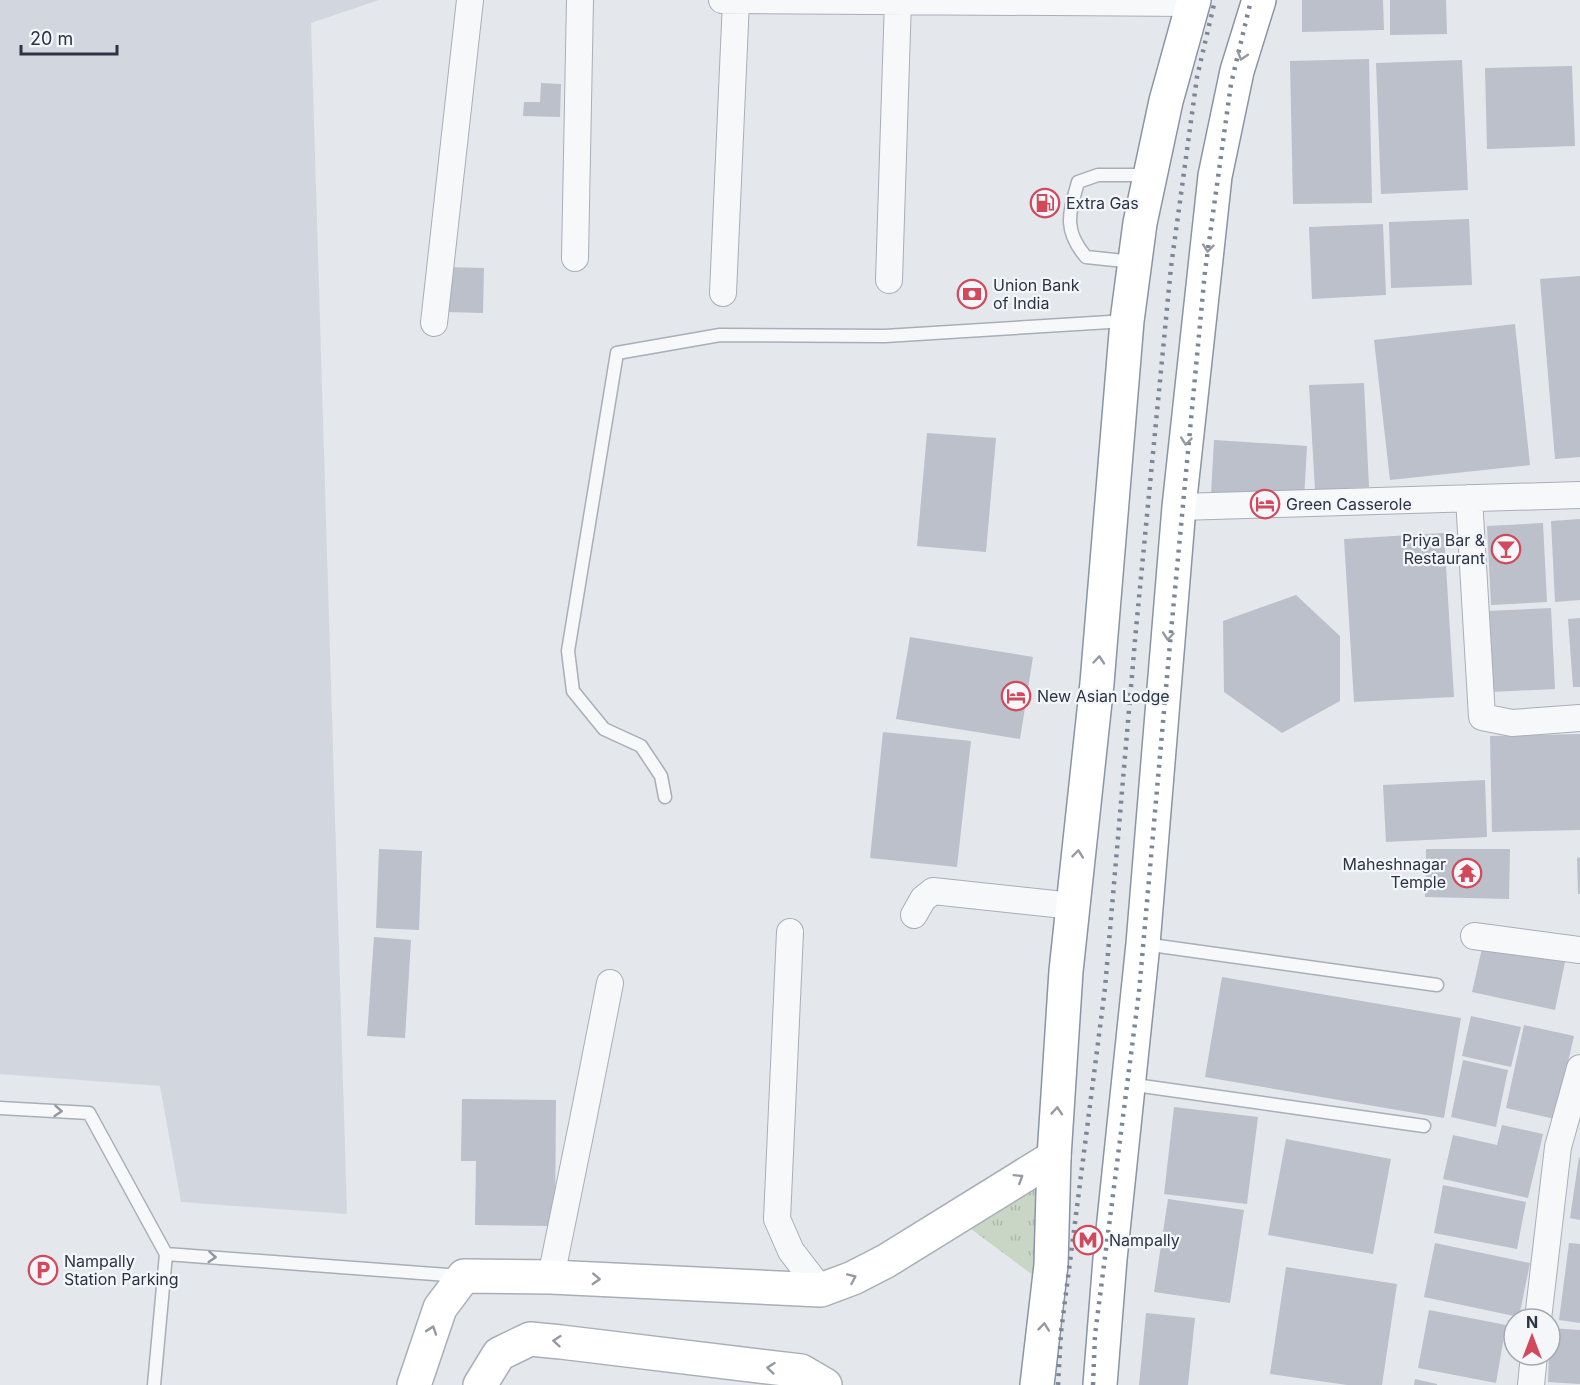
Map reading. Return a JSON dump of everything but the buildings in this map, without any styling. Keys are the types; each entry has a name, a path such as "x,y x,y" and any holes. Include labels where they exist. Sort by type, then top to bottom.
{"main road":[{"path":"1100,1385 1143,944 1179,507 1215,176 1237,71 1259,0"},
{"path":"1037,1385 1051,1265 1054,1156 1066,971 1097,683 1127,321 1140,223 1166,101 1193,1"},
{"path":"414,1385 440,1308 464,1276 551,1277 821,1290 853,1278 886,1261 1054,1156"},
{"path":"480,1385 499,1354 530,1340 801,1371 825,1385"}],"street":[{"path":"434,323 470,0"},
{"path":"575,258 580,0"},
{"path":"722,0 1193,1"},
{"path":"889,280 898,0"},
{"path":"723,293 736,1"},
{"path":"1179,507 1580,495"},
{"path":"1469,498 1482,717 1512,723 1580,718"},
{"path":"914,915 923,898 933,891 1073,906"},
{"path":"790,932 777,1219 791,1251 821,1290"},
{"path":"1474,936 1580,950"},
{"path":"551,1277 610,983"},
{"path":"1540,1307 1569,1150 1580,1068"},
{"path":"1531,1385 1533,1367"}],"lane":[{"path":"1135,262 1086,257 1076,244 1069,224 1078,182 1098,175 1150,175"},
{"path":"665,797 661,776 641,746 604,729 573,691 568,651 617,353 720,335 885,336 1127,321"},
{"path":"1143,944 1437,985"},
{"path":"1128,1084 1424,1126"},
{"path":"0,1108 89,1113 166,1254 154,1385"},
{"path":"166,1254 464,1276"}],"shaded area":[{"path":"0,0 379,0 311,23 347,1214 181,1202 160,1086 0,1074"}],"green space":[{"path":"1063,1155 1042,1282 959,1220"}],"railway":[{"path":"1058,1385 1061,1332 1105,988 1136,629 1171,267 1197,77 1215,0"},
{"path":"1093,1385 1095,1335 1139,992 1205,271 1231,84 1251,0"}],"place":[{"name":"Extra Gas","path":"1045,203"},
{"name":"Union Bank of India","path":"972,294"},
{"name":"Green Casserole","path":"1265,504"},
{"name":"Priya Bar & Restaurant","path":"1506,549"},
{"name":"New Asian Lodge","path":"1016,696"},
{"name":"Maheshnagar Temple","path":"1467,873"},
{"name":"Nampally","path":"1088,1240"},
{"name":"Nampally Station Parking","path":"43,1270"}]}
